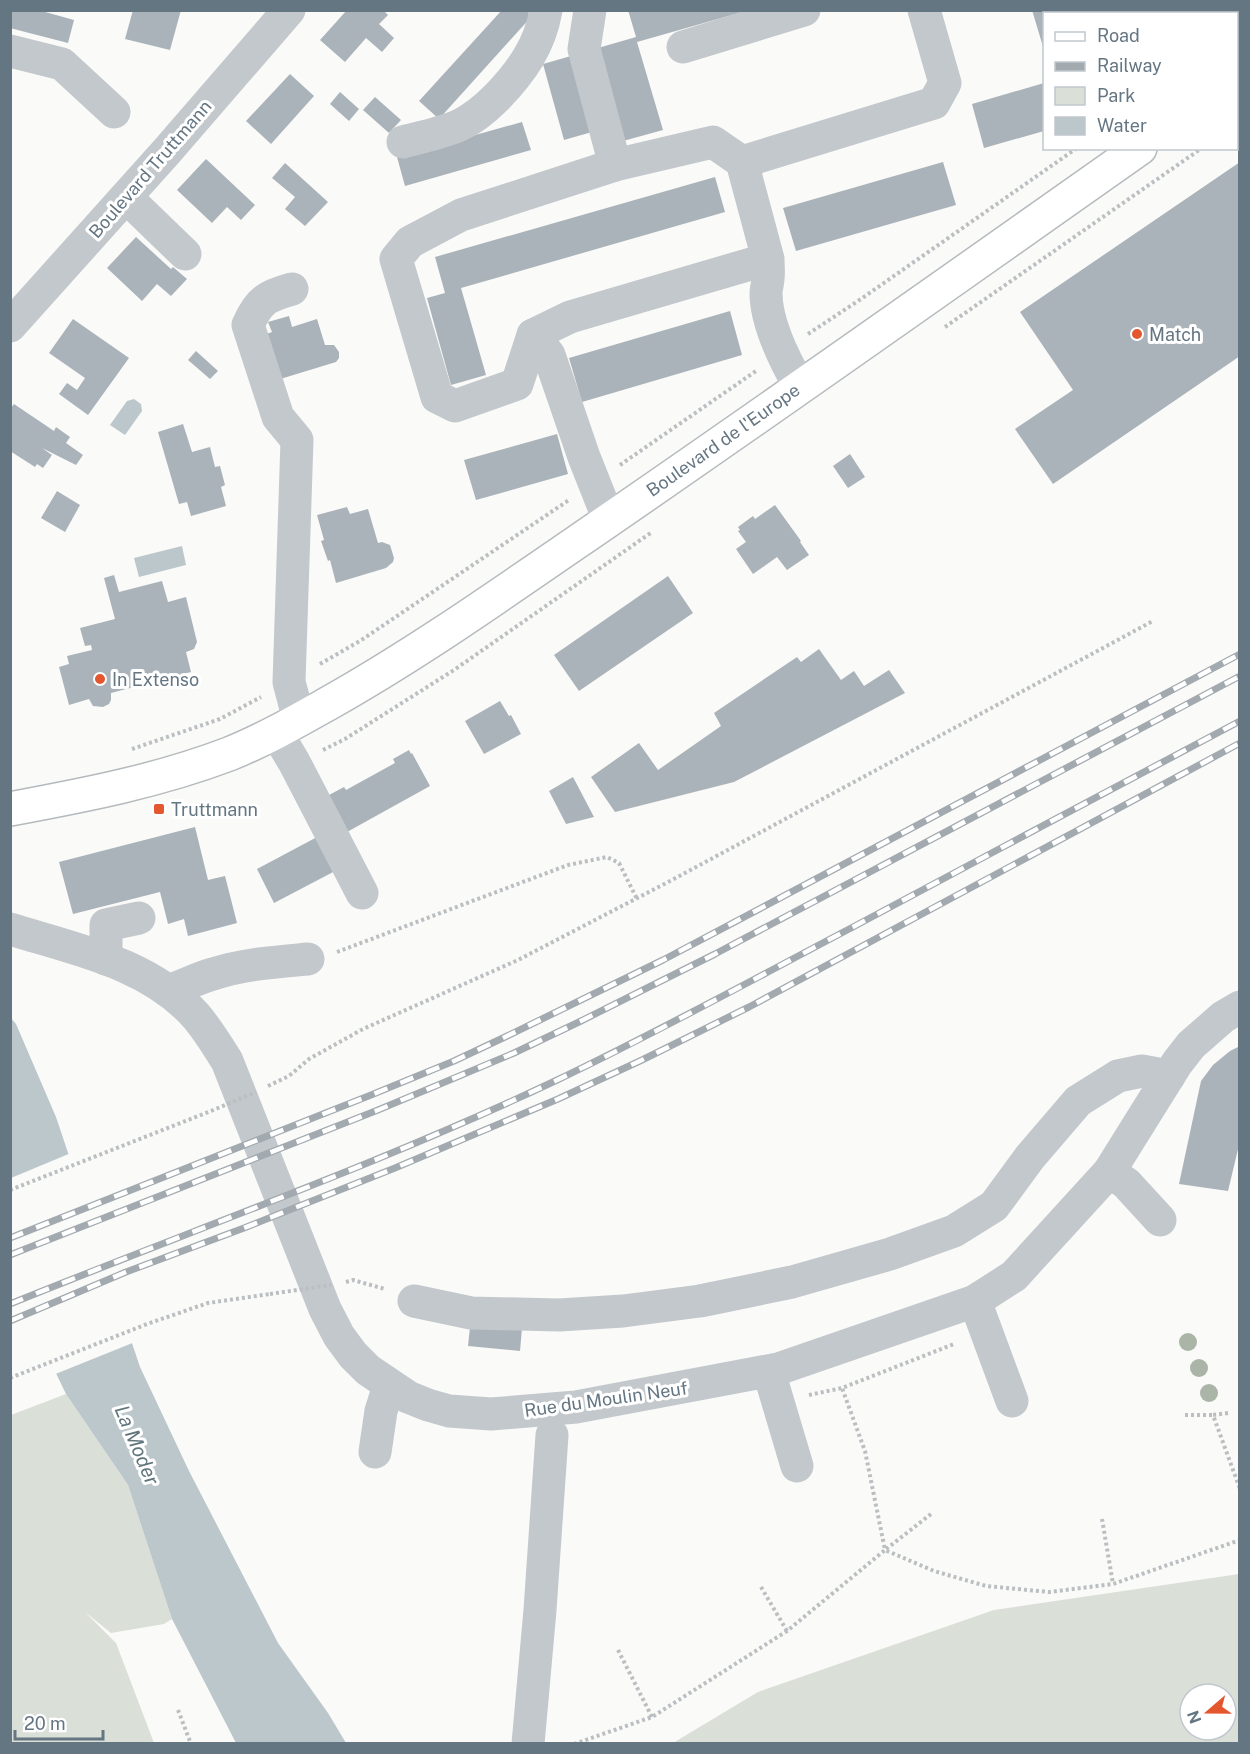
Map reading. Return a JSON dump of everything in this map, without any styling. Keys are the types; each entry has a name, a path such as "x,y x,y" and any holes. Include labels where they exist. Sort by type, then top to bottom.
{"main road":[{"name":"Boulevard de l'Europe","path":"10,809 85,795 160,777 231,753 287,726 356,687 456,625 609,520 1137,150"}],"street":[{"name":"Boulevard Truttmann","path":"10,326 289,10"},
{"path":"403,142 462,124 482,112 521,71 535,48 546,10"},
{"path":"590,10 584,49 615,165"},
{"path":"683,47 804,10"},
{"path":"742,162 934,104 945,83 924,10"},
{"path":"10,51 62,64 114,112"},
{"path":"768,260 570,317 533,335 517,384 455,406 437,397 396,259 410,242 461,215 615,165 713,142 742,162 768,260 769,276 766,292 768,308 787,366 800,387"},
{"path":"126,197 185,254"},
{"path":"292,289 270,295 254,311 248,325 278,417 297,440 287,726 294,762 362,893"},
{"path":"533,335 549,355 609,520"},
{"path":"106,959 106,925 139,918"},
{"name":"Rue du Moulin Neuf","path":"10,929 128,968 153,980 195,1015 212,1036 227,1061 325,1309 339,1336 353,1355 368,1370 408,1398 449,1411 491,1414 576,1407 769,1372 975,1301 1014,1276 1108,1172 1191,1045 1223,1017 1239,1007"},
{"path":"168,992 210,974 230,969 259,963 308,959"},
{"path":"414,1301 471,1313 559,1315 623,1311 700,1301 792,1282 890,1254 954,1231 994,1206 1030,1157 1078,1101 1118,1076 1142,1071 1169,1076"},
{"path":"1108,1172 1126,1183 1160,1220"},
{"path":"975,1301 1012,1401"},
{"path":"769,1372 797,1466"},
{"path":"375,1452 381,1411 390,1386"},
{"path":"528,1743 552,1435"}],"path":[{"path":"131,749 220,719 360,641 758,369 793,339 809,334 823,325 1074,150"},
{"path":"267,1087 289,1076 309,1059 363,1029 518,960 637,899 1153,621"},
{"path":"308,959 340,951 568,866 607,857 619,863 637,899"},
{"path":"10,1190 256,1092"},
{"path":"10,1378 147,1324 208,1303 352,1280 379,1286 414,1301"},
{"path":"842,1388 865,1451 885,1550"},
{"path":"1185,1415 1228,1413"},
{"path":"1213,1415 1239,1489"},
{"path":"574,1743 652,1717 787,1631 931,1514"},
{"path":"1102,1519 1113,1584"},
{"path":"885,1550 934,1571 986,1586 1049,1592 1113,1584 1239,1540"},
{"path":"761,1587 787,1631"},
{"path":"618,1650 652,1717"},
{"path":"178,1710 191,1743"}],"green space":[{"path":"1177,11 1178,12 1105,12"},
{"path":"66,1394 128,1485 172,1619 164,1624 111,1633 85,1612 116,1643 154,1743 11,1744 11,1415"},
{"path":"1239,1574 1239,1743 673,1743 758,1692 994,1610"}],"water":[{"path":"134,399 141,404 142,411 125,435 110,425 127,401"},
{"path":"182,546 186,565 139,577 134,558"},
{"name":"La Moder","path":"11,1018 16,1024 56,1117 140,1367 189,1471 278,1643 328,1713 346,1743 236,1743 172,1619 128,1485 66,1394 11,1280"}],"pier":[{"path":"71,1153 135,1342 53,1375 10,1287 11,1178"}],"building":[{"path":"10,10 38,10 74,20 68,43 10,28"},
{"path":"133,10 181,10 170,50 125,39"},
{"path":"347,10 383,10 388,15 379,24 394,38 382,52 366,38 345,62 320,40"},
{"path":"502,10 526,10 532,16 439,119 419,101"},
{"path":"628,10 746,11 637,42 663,130 623,141 598,48 636,37"},
{"path":"1032,10 1079,10 1080,12 1043,12 1043,47"},
{"path":"571,56 592,132 564,140 543,64"},
{"path":"290,74 314,96 271,144 246,121"},
{"path":"1043,83 1043,131 984,148 972,104"},
{"path":"340,92 359,109 349,121 330,104"},
{"path":"375,97 401,120 389,133 363,110"},
{"path":"522,122 531,150 405,186 397,157"},
{"path":"206,159 255,205 241,220 227,207 212,223 177,190"},
{"path":"943,162 956,205 796,251 783,208"},
{"name":"Match","path":"1240,162 1240,356 1053,484 1015,429 1073,390 1020,312"},
{"path":"285,163 328,202 305,226 285,209 295,197 272,178"},
{"path":"715,177 725,212 461,288 486,375 451,385 427,298 445,293 435,257"},
{"path":"136,237 171,269 173,267 187,279 171,296 157,284 142,301 107,268"},
{"path":"730,311 742,355 582,402 569,358"},
{"path":"289,316 292,327 317,319 325,345 334,345 339,352 336,362 277,380 264,335 272,332 268,322"},
{"path":"73,319 129,358 88,415 59,394 67,383 77,390 85,378 49,353"},
{"path":"196,351 218,371 210,379 188,360"},
{"path":"14,404 54,431 56,427 70,437 66,443 83,455 76,465 42,448 52,455 43,468 37,464 35,467 10,451 10,409"},
{"path":"183,424 192,452 210,447 215,467 220,466 225,485 221,487 226,506 191,516 187,502 179,504 158,432"},
{"path":"557,434 568,474 476,500 464,460"},
{"path":"850,454 865,477 848,488 833,466"},
{"path":"57,491 80,505 65,532 41,518"},
{"path":"775,505 809,555 787,570 777,557 753,574 736,549 746,542 738,531 740,530 738,527 753,516 755,519"},
{"path":"347,507 350,514 368,509 378,543 390,545 394,558 386,568 336,583 330,560 328,561 321,541 324,540 317,515"},
{"path":"114,575 119,592 162,581 168,602 186,597 197,642 194,649 186,652 191,672 111,693 109,704 103,707 93,706 89,699 69,705 59,667 69,664 67,656 92,650 91,645 85,646 80,628 115,619 104,578"},
{"path":"668,576 693,613 579,691 554,655"},
{"path":"819,649 841,680 854,671 864,686 889,670 905,693 734,782 615,812 591,777 639,743 658,770 721,726 714,713 797,657 801,662"},
{"path":"500,701 521,734 484,754 465,721"},
{"path":"409,750 430,786 347,832 329,795 344,787 346,790 395,763 393,759"},
{"path":"573,777 594,817 566,824 549,791"},
{"path":"195,827 208,880 225,876 237,923 188,936 184,919 168,924 160,892 73,914 59,862"},
{"path":"319,836 337,870 274,903 257,869"},
{"path":"1240,1046 1240,1141 1228,1191 1179,1184 1201,1081 1213,1065"},
{"path":"470,1327 522,1328 520,1351 468,1346"}],"railway":[{"path":"10,1238 371,1095 505,1037 663,960 1240,654"},
{"path":"10,1255 378,1110 514,1053 715,954 1240,676"},
{"path":"10,1304 353,1169 555,1081 705,1005 1240,721"},
{"path":"10,1321 126,1272 395,1168 558,1099 642,1060 749,1007 1240,743"}],"place":[{"name":"Match","path":"1137,334"},
{"name":"In Extenso","path":"100,679"},
{"name":"Truttmann","path":"159,809"}]}
